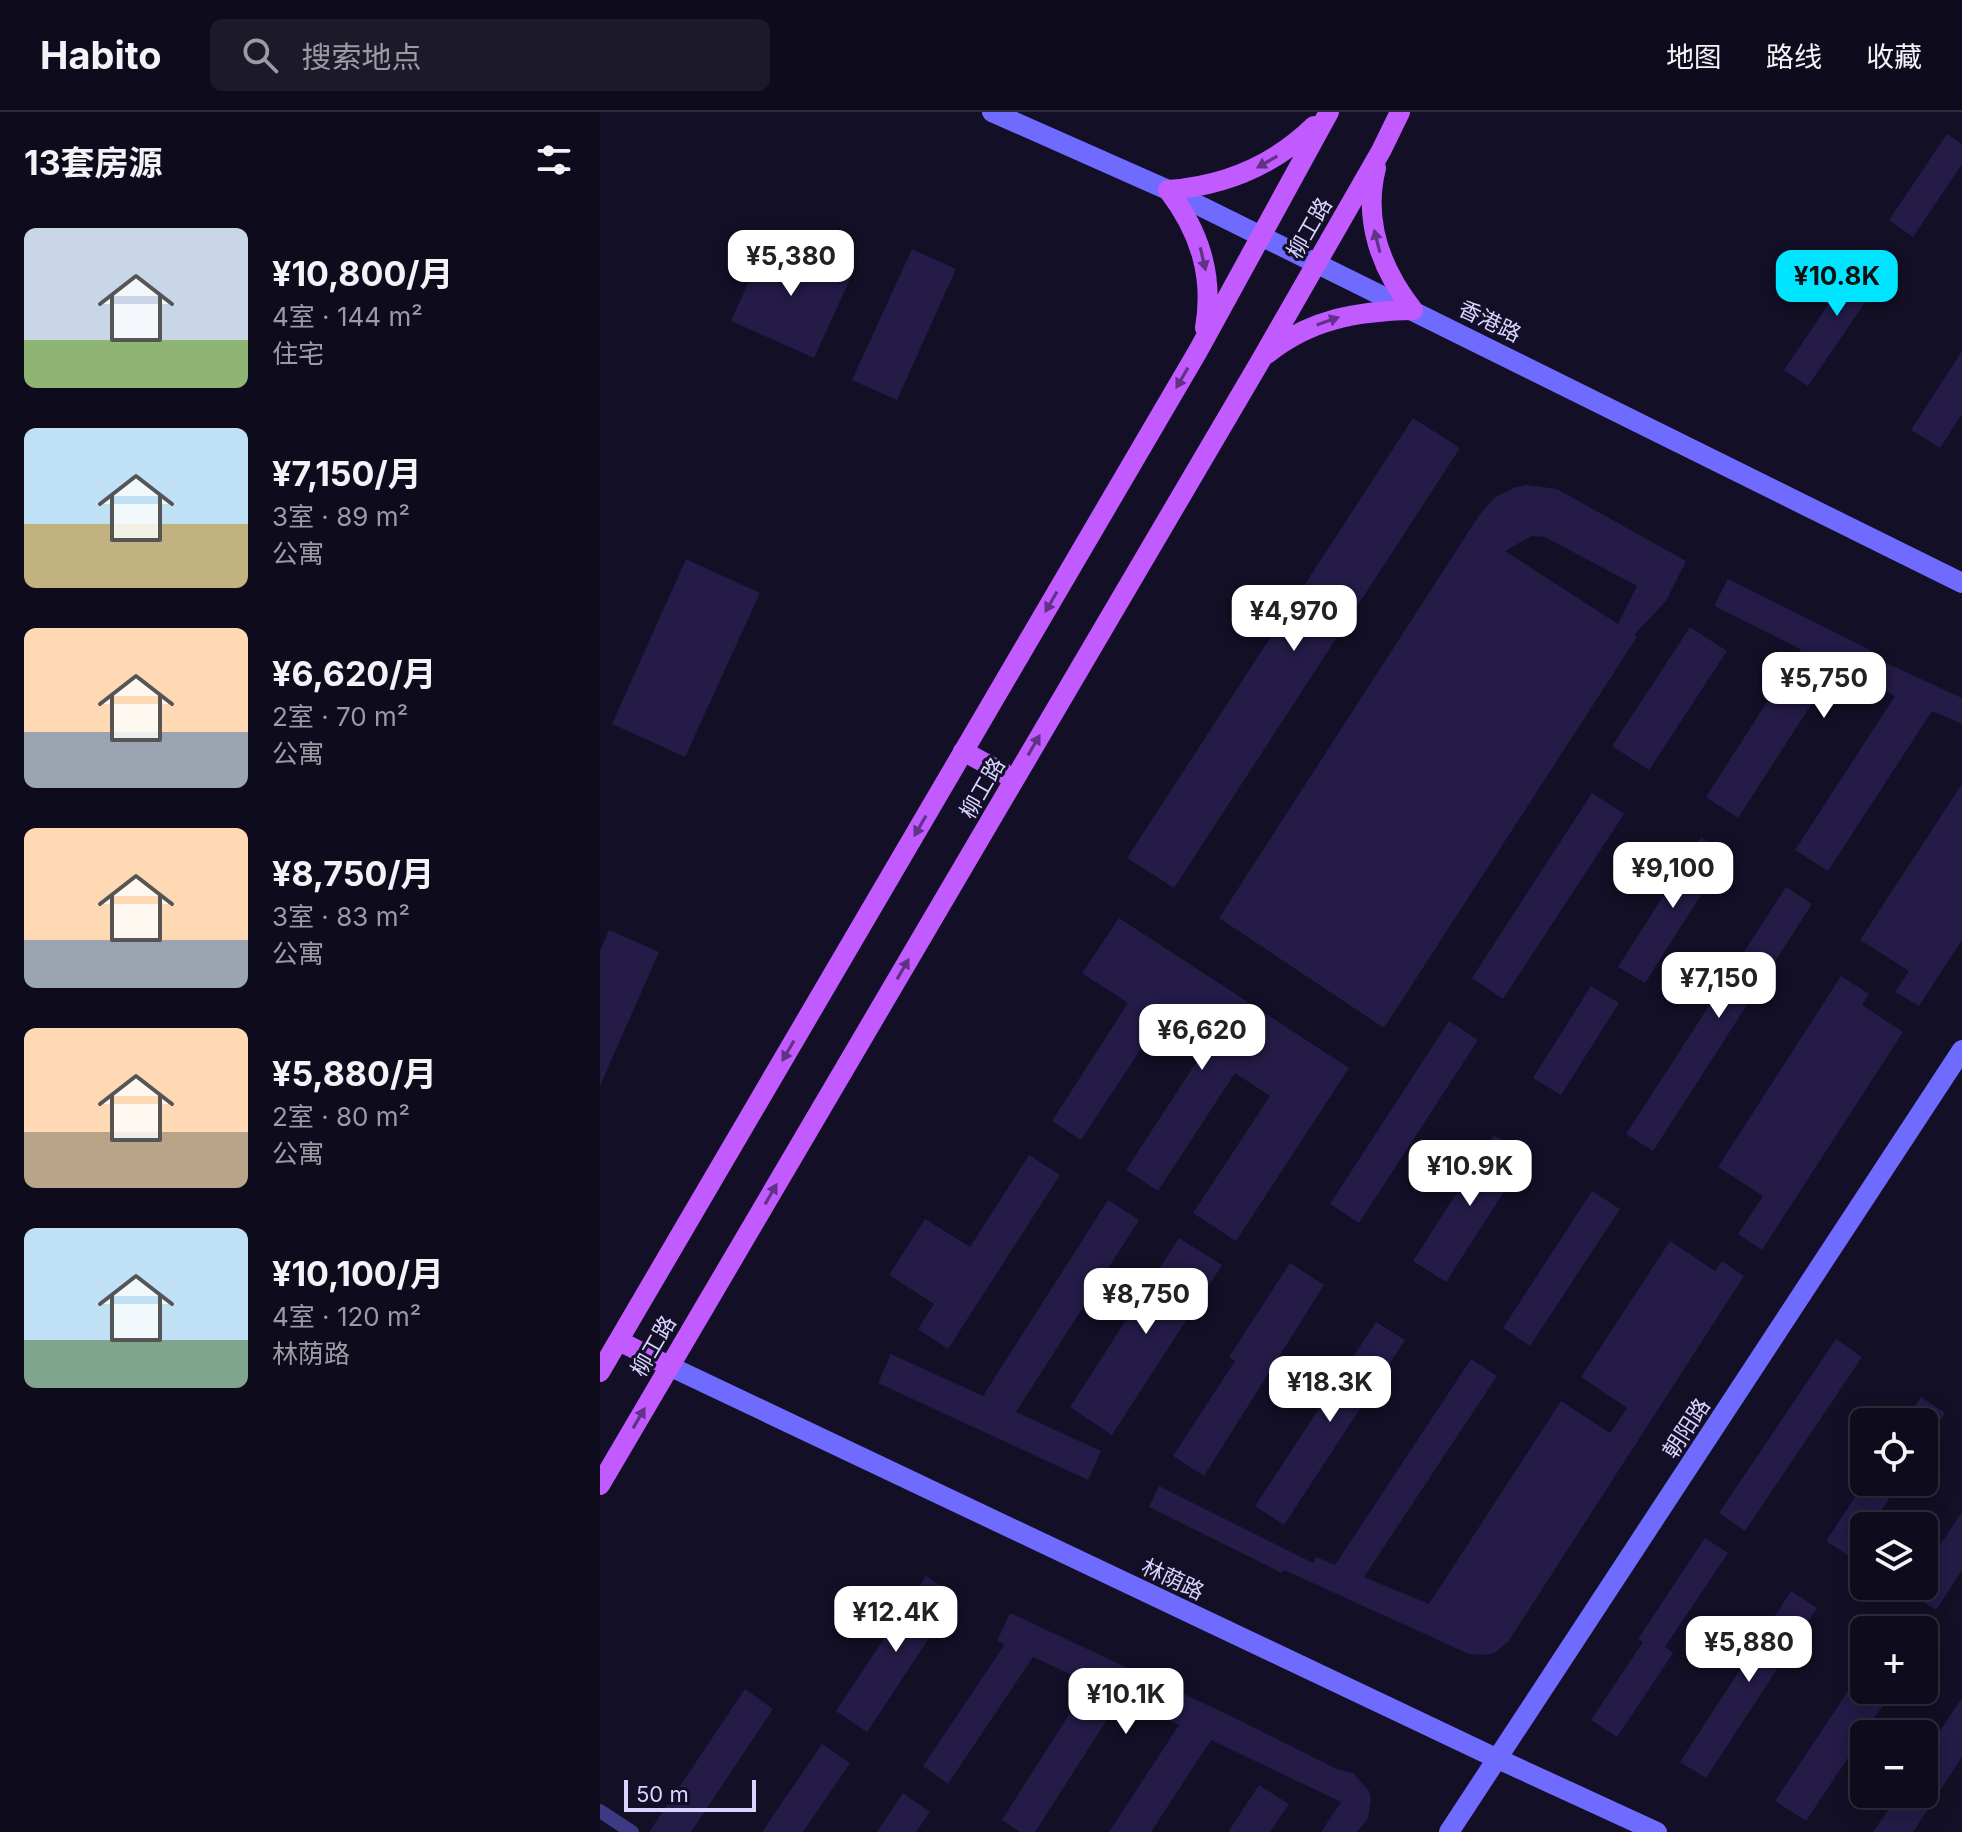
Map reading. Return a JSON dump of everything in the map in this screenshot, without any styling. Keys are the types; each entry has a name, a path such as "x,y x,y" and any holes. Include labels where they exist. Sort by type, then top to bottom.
{"main road":[{"path":"1198,351 1208,310 1206,267 1192,226 1168,190 1210,185 1251,171 1288,149 1328,112"},
{"name":"柳工路","path":"600,1372 1198,351 1328,112"},
{"name":"柳工路","path":"600,1485 1261,360 1381,151 1400,112"},
{"path":"1381,151 1374,178 1372,206 1375,235 1389,275 1413,310"},
{"path":"1261,360 1290,338 1322,322 1357,313 1413,310"},
{"path":"963,751 1014,779"},
{"path":"619,1341 669,1366"}],"street":[{"name":"香港路","path":"992,112 1168,190 1962,583"},
{"name":"朝阳路","path":"1449,1832 1962,1050"},
{"name":"林荫路","path":"669,1366 1657,1832"},
{"path":"600,1811 632,1832"}],"building":[{"path":"1947,134 1962,144 1962,164 1913,237 1889,220"},
{"path":"769,237 852,275 814,358 731,321"},
{"path":"912,249 956,269 897,400 852,380"},
{"path":"1866,249 1890,266 1808,386 1784,370"},
{"path":"1962,351 1962,414 1940,448 1911,430"},
{"path":"1413,418 1460,448 1174,888 1127,858"},
{"path":"1527,485 1557,489 1686,561 1666,601 1634,635 1637,637 1384,1028 1219,918 1480,514 1495,497","holes":["1532,536 1545,537 1637,586 1618,624 1505,551"]},
{"path":"686,559 760,593 685,757 612,724"},
{"path":"1728,579 1884,657 1882,661 1962,698 1962,724 1932,711 1828,871 1795,850 1895,696 1836,666 1738,818 1706,797 1801,649 1714,606"},
{"path":"1690,627 1727,651 1649,770 1612,746"},
{"path":"1962,784 1962,940 1919,1006 1895,992 1909,971 1860,940"},
{"path":"1592,793 1624,814 1503,999 1472,978"},
{"path":"1701,837 1727,854 1645,983 1618,967"},
{"path":"1786,887 1812,904 1653,1151 1626,1134"},
{"path":"1119,918 1349,1068 1236,1241 1193,1213 1270,1096 1235,1073 1158,1191 1126,1170 1203,1052 1158,1023 1081,1140 1052,1121 1128,1003 1082,973"},
{"path":"609,930 659,952 600,1086 600,951"},
{"path":"1841,976 1869,994 1862,1005 1903,1032 1762,1250 1738,1234 1763,1196 1718,1167"},
{"path":"1591,986 1619,1003 1561,1095 1533,1078"},
{"path":"1449,1021 1478,1040 1359,1223 1330,1204"},
{"path":"1494,1135 1527,1156 1446,1282 1413,1261"},
{"path":"1029,1155 1060,1175 948,1349 918,1329 934,1304 889,1275 925,1219 970,1247"},
{"path":"1592,1191 1620,1209 1530,1346 1503,1328"},
{"path":"1108,1200 1139,1220 1016,1412 1101,1451 1088,1480 878,1383 891,1354 983,1396"},
{"path":"1179,1238 1222,1265 1112,1435 1070,1407"},
{"path":"1670,1241 1715,1271 1722,1261 1744,1276 1508,1642 1494,1653 1469,1654 1284,1570 1282,1573 1149,1507 1159,1486 1313,1563 1316,1557 1335,1565 1471,1359 1497,1376 1364,1577 1429,1604 1561,1401 1610,1433 1627,1408 1581,1377"},
{"path":"1290,1263 1324,1285 1204,1476 1173,1456 1235,1361 1229,1357"},
{"path":"1376,1322 1405,1340 1284,1525 1255,1506"},
{"path":"1836,1339 1862,1357 1745,1531 1719,1513"},
{"path":"1921,1397 1938,1408 1914,1408"},
{"path":"1938,1408 1945,1413 1938,1424"},
{"path":"1856,1496 1891,1496 1880,1512 1850,1512 1850,1556 1826,1541"},
{"path":"1962,1512 1962,1570 1936,1610 1921,1600 1938,1600 1938,1548"},
{"path":"1705,1538 1728,1553 1665,1647 1673,1653 1617,1737 1591,1720 1643,1642 1638,1639"},
{"path":"926,1576 957,1596 867,1732 836,1711"},
{"path":"1791,1591 1817,1608 1706,1778 1680,1762"},
{"path":"1010,1613 1337,1769 1353,1773 1369,1791 1368,1818 1357,1832 1321,1832 1341,1802 1211,1740 1151,1832 1109,1832 1179,1725 1121,1698 1035,1832 1020,1832 1002,1820 1089,1683 1033,1657 948,1784 923,1766 1005,1644 997,1641"},
{"path":"1850,1688 1850,1704 1884,1704 1873,1720 1850,1720 1850,1755 1806,1821 1775,1801"},
{"path":"745,1689 773,1709 691,1832 649,1832"},
{"path":"1962,1698 1962,1757 1938,1794 1938,1734"},
{"path":"822,1744 850,1763 803,1832 762,1832"},
{"path":"1259,1785 1289,1804 1270,1832 1228,1832"},
{"path":"903,1793 930,1812 916,1832 877,1832"},
{"path":"1889,1808 1929,1808 1913,1832 1873,1832"}]}
